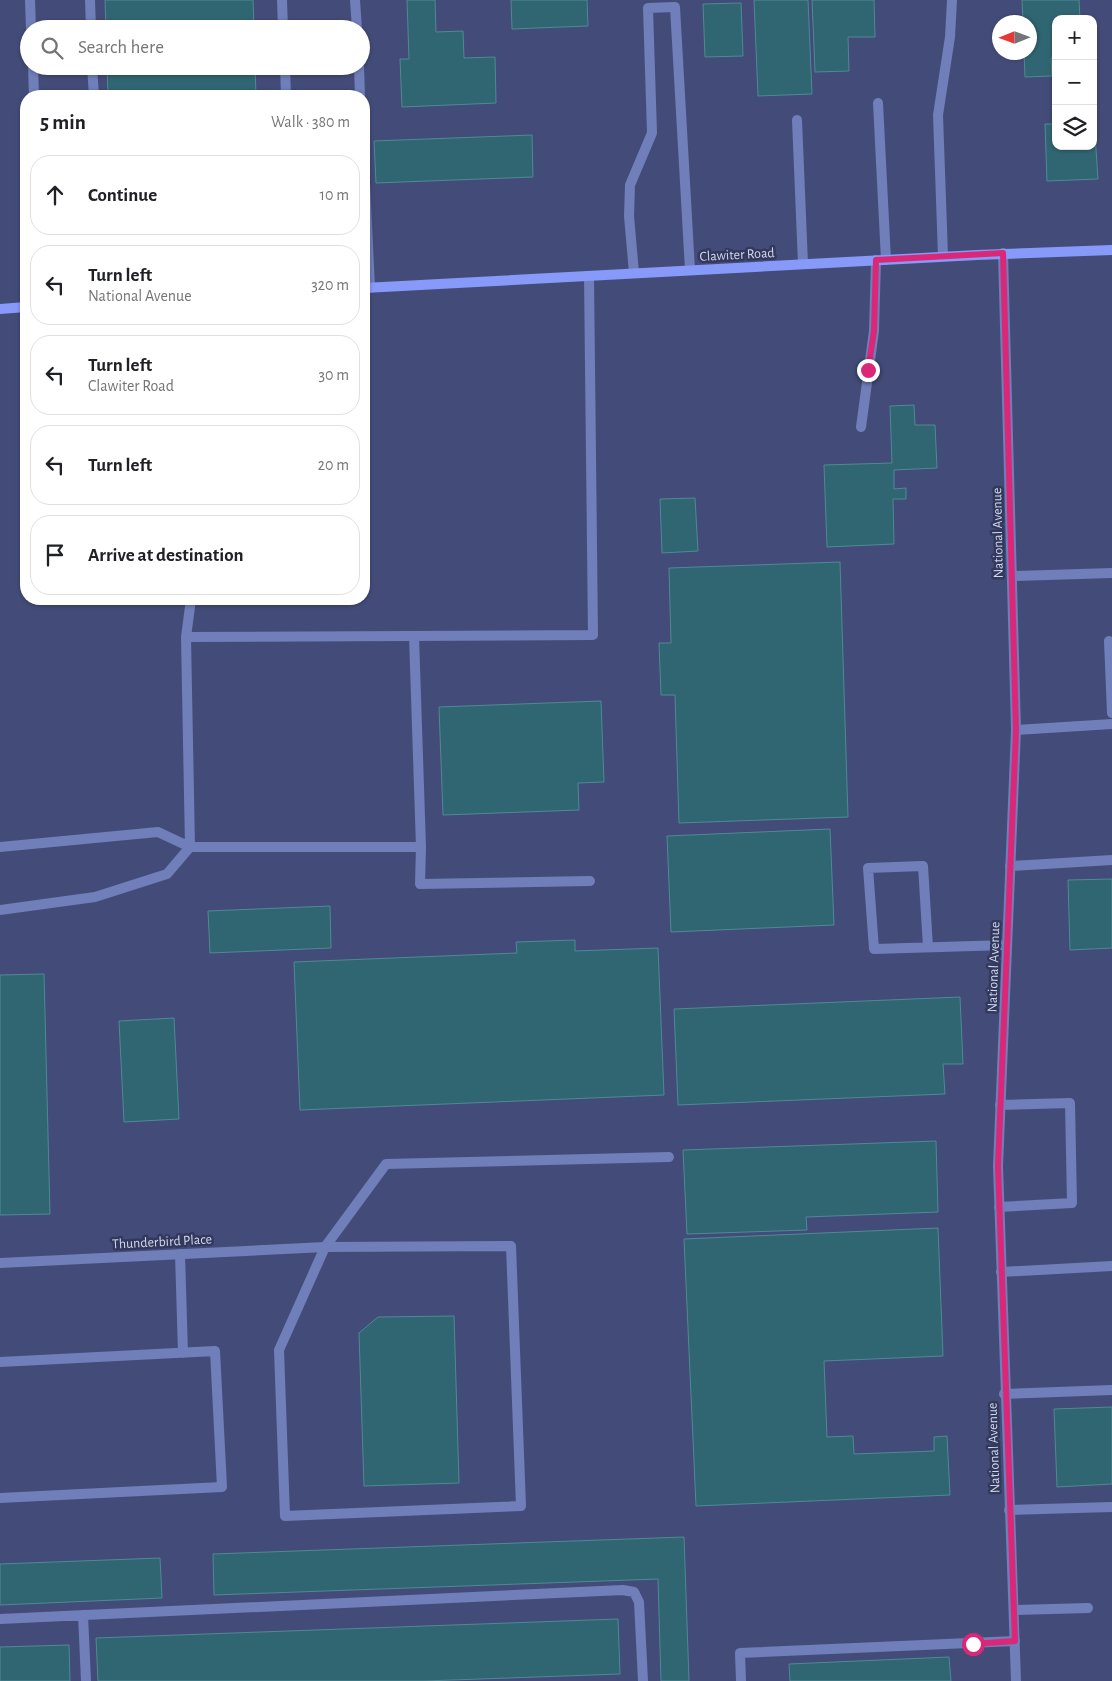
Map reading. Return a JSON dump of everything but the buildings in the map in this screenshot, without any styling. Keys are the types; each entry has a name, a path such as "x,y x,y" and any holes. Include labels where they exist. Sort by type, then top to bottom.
{"main road":[{"name":"Clawiter Road","path":"370,288 943,256 1112,250"},
{"path":"0,309 20,307"}],"street":[{"path":"30,0 31,20"},
{"path":"90,0 91,20"},
{"path":"282,0 283,20"},
{"path":"355,0 356,20"},
{"path":"943,256 938,115 950,37 952,0"},
{"path":"634,273 629,216 630,184 652,133 648,8 676,7 690,270"},
{"path":"33,75 34,90"},
{"path":"93,75 94,90"},
{"path":"285,75 286,90"},
{"path":"359,75 360,90"},
{"path":"861,428 881,260 878,103"},
{"path":"797,120 803,264"},
{"name":"National Avenue","path":"1003,253 1016,730 1000,1105 999,1207 1004,1394 1016,1681"},
{"path":"186,637 593,635 589,276"},
{"path":"1012,576 1112,574"},
{"path":"0,910 95,897 166,874 190,847 186,637 190,605"},
{"path":"414,636 420,884 590,881"},
{"path":"1109,641 1112,713"},
{"path":"1016,730 1112,724"},
{"path":"0,848 158,832 190,847 420,847"},
{"path":"1010,866 1112,860"},
{"path":"928,948 923,866 868,868 874,949 928,948 1007,944"},
{"path":"999,1207 1072,1203 1070,1103 1000,1105"},
{"path":"325,1247 386,1164 669,1157"},
{"name":"Thunderbird Place","path":"0,1263 325,1247 511,1246 521,1506 285,1516 279,1350 325,1247"},
{"path":"180,1254 183,1353"},
{"path":"1001,1272 1112,1266"},
{"path":"0,1362 215,1351 222,1487 0,1498"},
{"path":"1004,1394 1112,1390"},
{"path":"1009,1510 1112,1507"},
{"path":"0,1620 623,1590 634,1592 639,1602 643,1681"},
{"path":"1014,1610 1088,1608"},
{"path":"83,1615 86,1681"},
{"path":"741,1681 740,1653 1015,1641"}],"shaded area":[{"path":"0,0 1112,0 1112,1681 0,1681"}],"route":[{"path":"868,370 874,331 876,260 1003,253 1016,730 998,1166 1004,1394 1015,1641 973,1644"}]}
